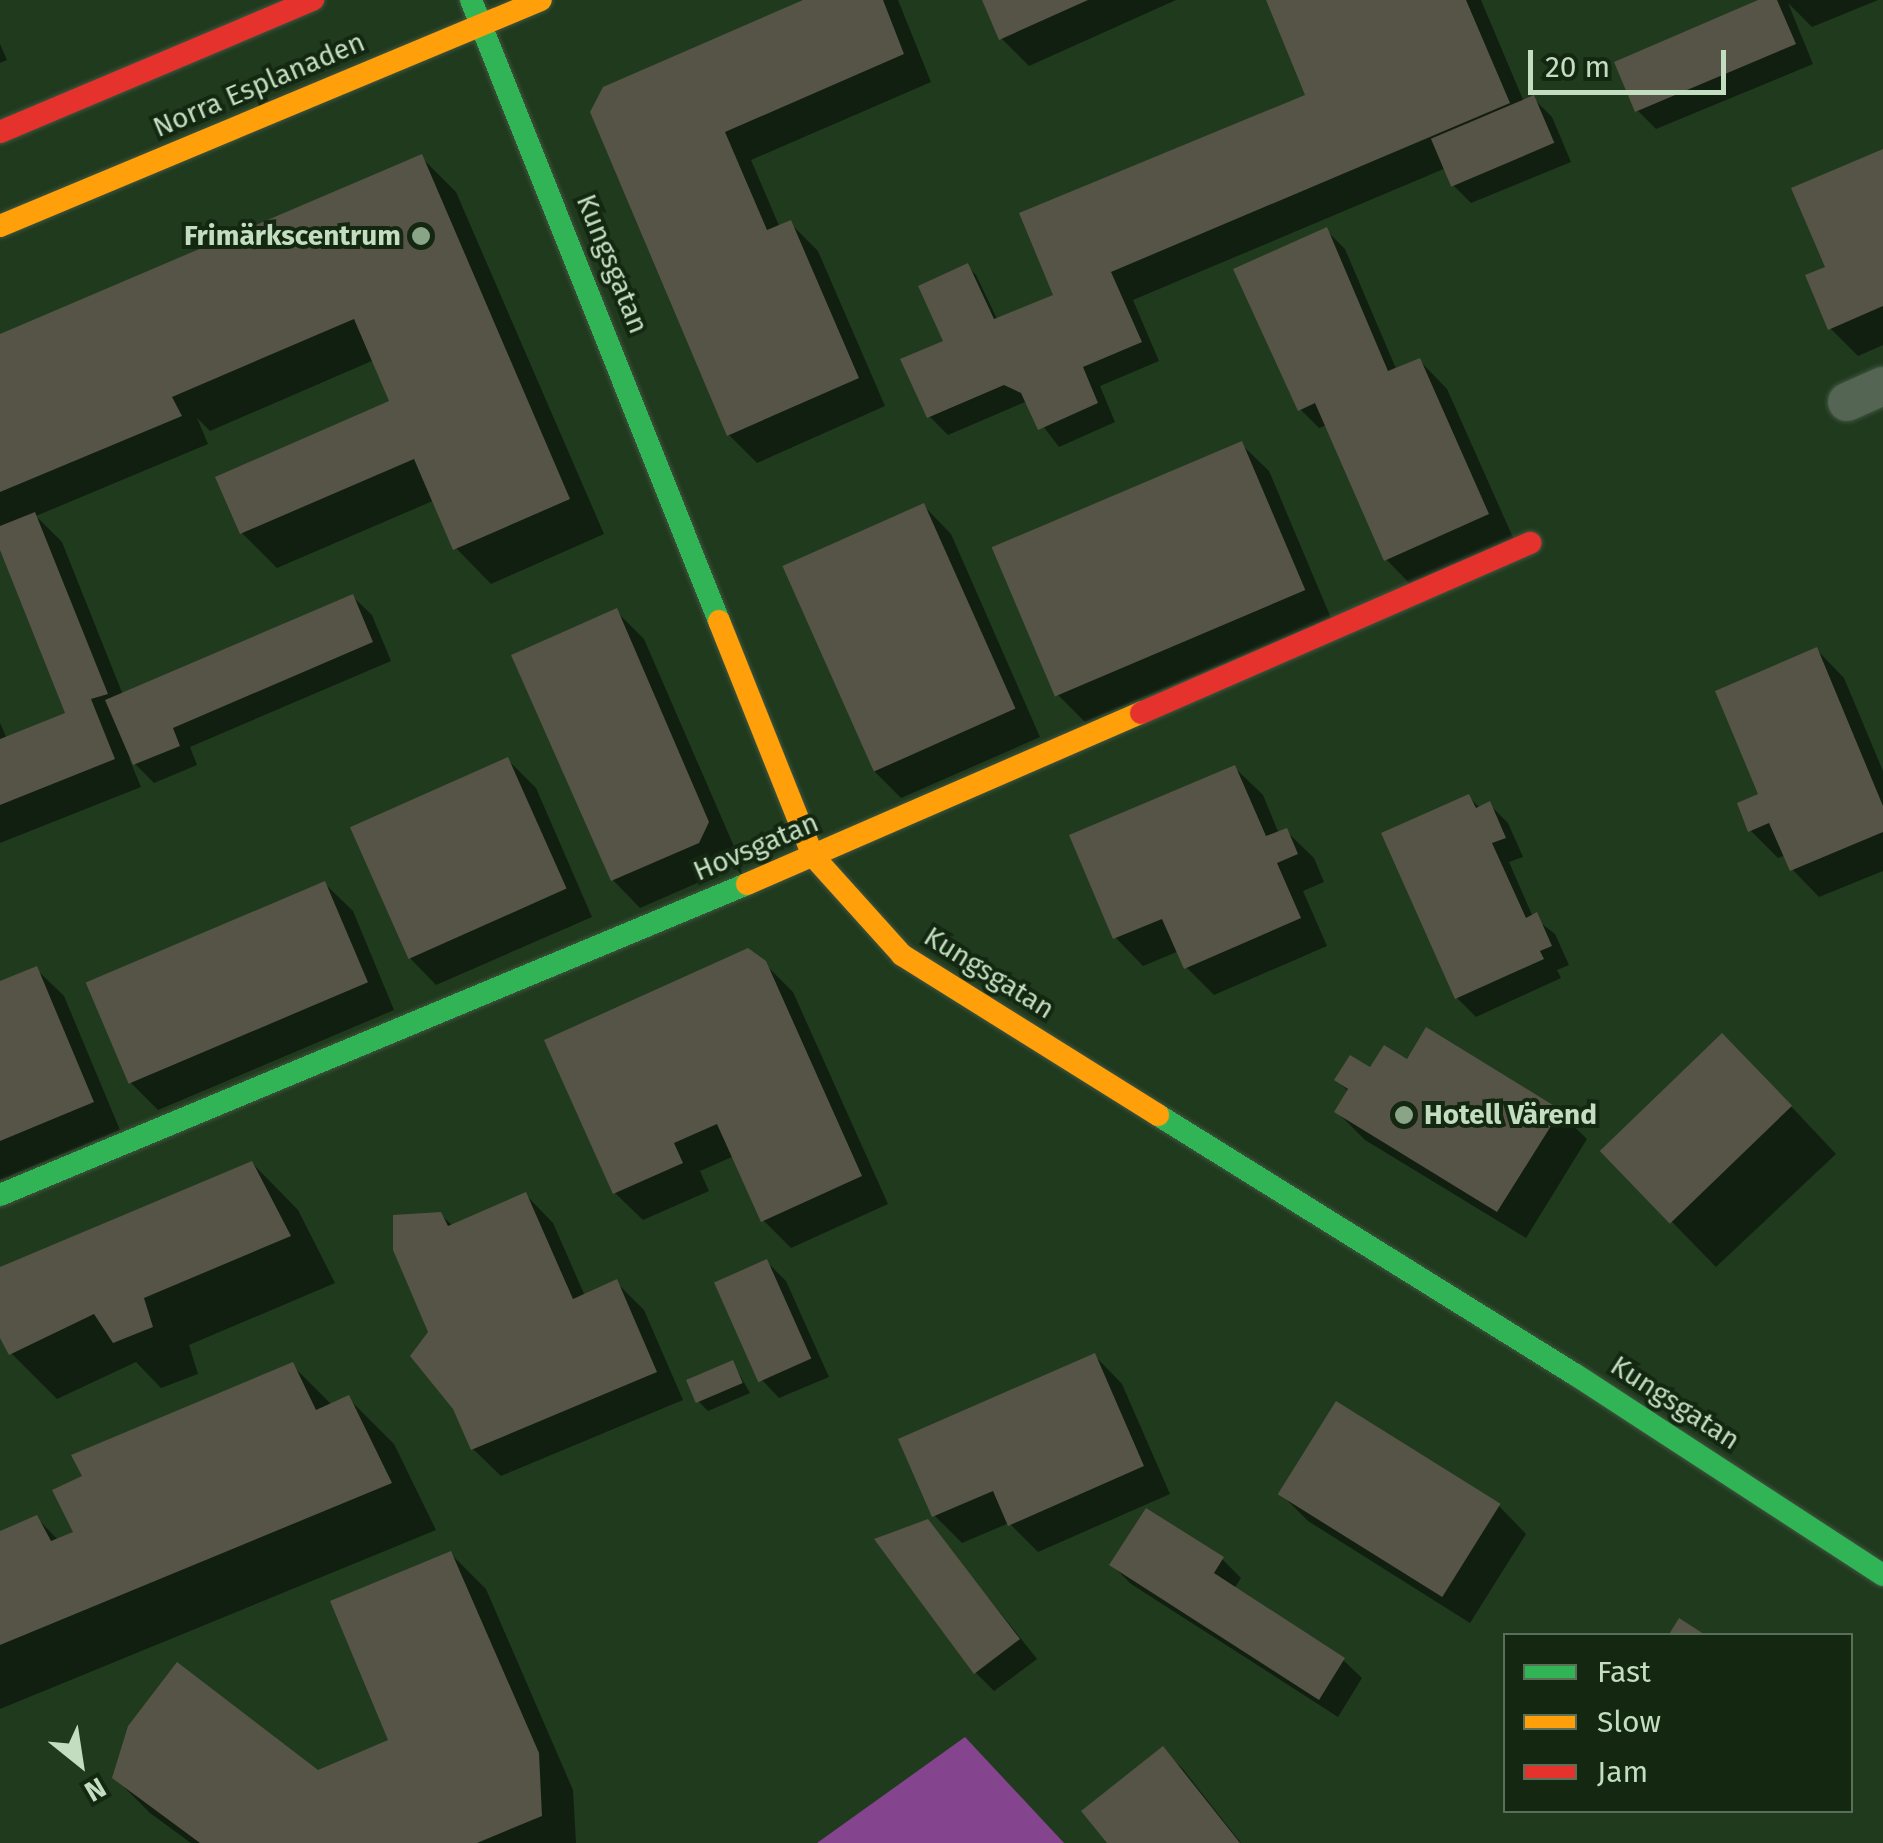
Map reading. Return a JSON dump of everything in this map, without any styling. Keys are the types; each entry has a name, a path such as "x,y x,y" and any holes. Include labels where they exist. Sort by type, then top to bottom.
{"street":[{"name":"Norra Esplanaden","path":"0,132 312,0"},
{"name":"Kungsgatan","path":"470,0 813,856 902,955 1590,1383 1883,1575"},
{"name":"Norra Esplanaden","path":"0,226 541,0"},
{"name":"Hovsgatan","path":"0,1195 813,856 1531,543"}],"lane":[{"path":"1846,402 1883,386"}],"shaded area":[{"path":"965,1737 1064,1843 817,1843"}],"building":[{"path":"803,0 883,0 904,54 725,132 767,230 791,220 859,378 727,436 590,112 603,87"},
{"path":"982,0 1088,0 999,40"},
{"path":"1266,0 1466,0 1510,103 1111,272 1142,342 1083,367 1098,403 1038,430 1021,393 1004,385 927,418 900,359 943,341 918,286 968,263 994,319 1053,295 1019,213 1305,95"},
{"path":"1758,0 1777,0 1796,44 1635,112 1614,62"},
{"path":"1534,95 1554,143 1451,187 1431,139"},
{"path":"1883,149 1883,306 1828,330 1805,275 1825,267 1791,188"},
{"path":"422,154 570,499 453,550 414,459 240,534 215,477 389,401 354,319 172,397 182,416 0,492 0,334"},
{"path":"1327,227 1388,371 1420,358 1489,514 1384,561 1315,403 1298,411 1233,269"},
{"path":"1242,441 1305,590 1055,696 992,547"},
{"path":"924,503 1016,709 874,772 782,566"},
{"path":"35,512 108,694 91,699 115,759 0,805 0,739 65,713 0,550 0,526"},
{"path":"353,594 373,642 173,728 180,746 133,765 105,700"},
{"path":"617,608 709,822 699,843 611,881 511,655"},
{"path":"1817,647 1883,806 1883,832 1790,871 1769,823 1748,832 1737,803 1758,794 1715,691"},
{"path":"508,757 567,889 409,959 350,827"},
{"path":"1235,765 1266,836 1287,828 1298,854 1277,863 1301,918 1184,969 1162,919 1113,939 1069,835"},
{"path":"1469,794 1476,808 1490,801 1506,838 1492,843 1526,918 1537,912 1552,946 1540,951 1544,959 1455,999 1381,833"},
{"path":"325,881 368,982 129,1084 86,983"},
{"path":"748,948 766,961 862,1176 761,1222 717,1124 674,1143 683,1163 613,1194 544,1040"},
{"path":"37,966 94,1102 0,1141 0,981"},
{"path":"1426,1027 1561,1110 1497,1212 1334,1112 1348,1089 1334,1080 1350,1055 1370,1067 1384,1045 1407,1059"},
{"path":"1722,1033 1792,1106 1670,1224 1600,1151"},
{"path":"252,1161 291,1236 144,1298 153,1327 113,1343 94,1314 9,1355 0,1338 0,1267"},
{"path":"526,1192 573,1299 617,1279 657,1372 471,1450 453,1409 410,1356 428,1332 393,1250 393,1215 441,1212 448,1226"},
{"path":"767,1259 811,1359 758,1382 714,1283"},
{"path":"1095,1353 1144,1466 1008,1526 993,1491 932,1517 898,1439"},
{"path":"733,1360 743,1383 696,1403 686,1380"},
{"path":"293,1362 316,1410 349,1395 392,1483 0,1645 0,1531 37,1515 51,1541 73,1532 52,1490 82,1476 71,1455"},
{"path":"1336,1401 1501,1504 1442,1597 1278,1494"},
{"path":"1146,1508 1224,1557 1214,1573 1345,1658 1319,1700 1109,1565"},
{"path":"928,1519 1020,1639 974,1674 874,1539"},
{"path":"451,1551 539,1753 542,1816 477,1843 200,1843 112,1778 128,1726 177,1662 318,1770 388,1740 330,1601"},
{"path":"1679,1618 1702,1633 1670,1633"},
{"path":"1163,1746 1240,1843 1107,1843 1081,1811"}],"traffic: fast":[{"path":"471,0 719,621"},
{"path":"0,1195 747,884"},
{"path":"1158,1115 1576,1375 1883,1575"}],"traffic: slow":[{"path":"0,226 541,0"},
{"path":"719,621 813,856 902,955 1158,1115"},
{"path":"747,884 1141,713"}],"traffic: jam":[{"path":"0,132 313,0"},
{"path":"1141,713 1531,543"}],"place":[{"name":"Frimärkscentrum","path":"421,236"},
{"name":"Hotell Värend","path":"1404,1115"}]}
